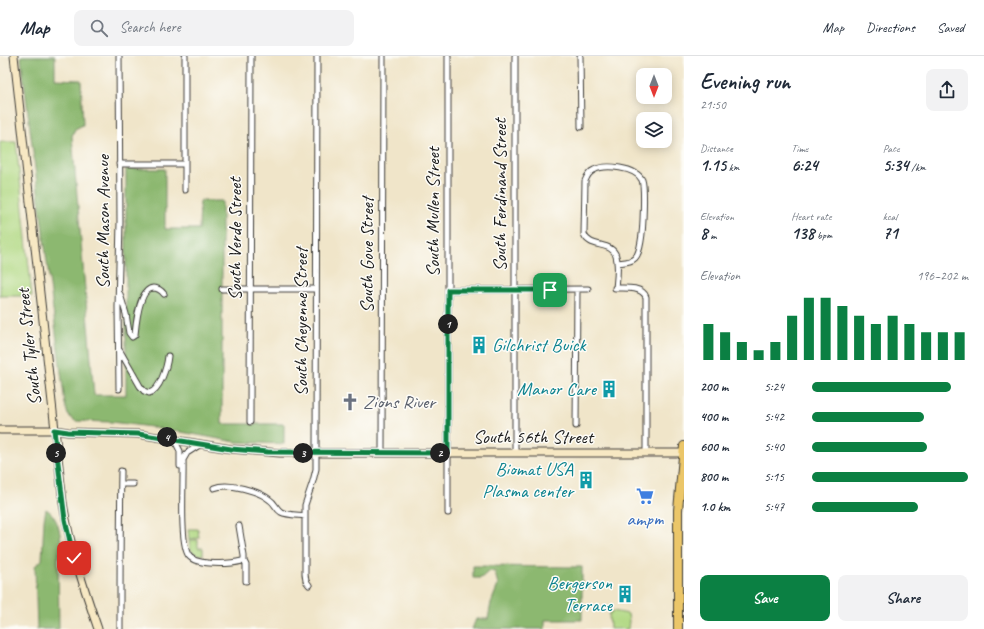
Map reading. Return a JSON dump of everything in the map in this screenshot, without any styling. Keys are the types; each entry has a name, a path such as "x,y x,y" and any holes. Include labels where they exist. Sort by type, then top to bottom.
{"main road":[{"name":"South Tyler Street","path":"14,56 60,488 68,536 98,629"},
{"name":"South 56th Street","path":"0,430 54,430 68,432 128,433 173,438 231,449 262,452 646,453 684,451"},
{"path":"678,629 681,564 678,510 684,451"}],"street":[{"name":"South Mason Avenue","path":"118,56 120,222 119,389"},
{"path":"185,56 185,190"},
{"name":"South Verde Street","path":"250,422 251,56"},
{"name":"South Cheyenne Street","path":"309,585 306,581 305,574 305,516 306,502 316,469 317,56"},
{"name":"South Gove Street","path":"382,453 383,56"},
{"name":"South Mullen Street","path":"448,56 448,513"},
{"name":"South Ferdinand Street","path":"515,56 515,453"},
{"path":"580,56 581,127"},
{"path":"119,164 185,164"},
{"path":"617,263 632,260 637,255 640,246 642,234 643,182 640,177 631,170 614,167 598,168 588,174 586,182 584,234 586,239 590,242 607,247 614,252 617,263 616,288 640,290 645,294 646,453"},
{"path":"119,291 124,308 128,333 132,337 135,335 136,320 144,293 154,288 161,290 164,294"},
{"path":"222,289 316,289"},
{"path":"448,290 588,289"},
{"path":"576,426 577,290"},
{"path":"119,350 140,386 149,393 154,392 158,386 166,368 168,356"},
{"path":"173,438 180,451 180,489 182,494"},
{"path":"202,444 190,451 184,457 182,494 183,537 185,549 188,556 196,561 244,561"},
{"path":"120,629 119,586 121,471"},
{"path":"120,484 133,484"},
{"path":"214,488 244,488 267,498 281,512 305,516"},
{"path":"239,526 244,561 246,565 246,581"}],"green space":[{"path":"22,56 55,56 55,79 81,80 83,125 75,129 72,136 94,395 126,395 126,169 165,169 165,229 199,229 200,201 222,201 222,424 284,424 284,444 236,442 159,428 111,422 75,421 68,415 65,404 21,58"},
{"path":"0,142 16,142 32,296 0,296"},
{"path":"46,509 56,520 61,540 58,557 59,629 37,629 35,566 42,560"},
{"path":"188,529 198,529 199,538 189,539"},
{"path":"189,540 198,540 198,548 203,548 203,555 192,552"},
{"path":"473,566 582,567 582,620 545,620 545,629 472,629 476,619 488,619 491,603 498,585 495,572 489,571 481,578 473,578"},
{"path":"613,611 628,614 628,629 610,629 609,614"}],"place":[{"name":"Gilchrist Buick","path":"479,345"},
{"name":"Manor Care","path":"609,389"},
{"name":"Zions River","path":"350,402"},
{"name":"Biomat USA Plasma center","path":"586,480"},
{"name":"ampm","path":"645,496"},
{"name":"Bergerson Terrace","path":"625,594"}],"route":[{"path":"74,558 68,536 60,488 54,430 68,432 109,432 161,436 231,449 268,452 448,453 448,290 550,290"}]}
